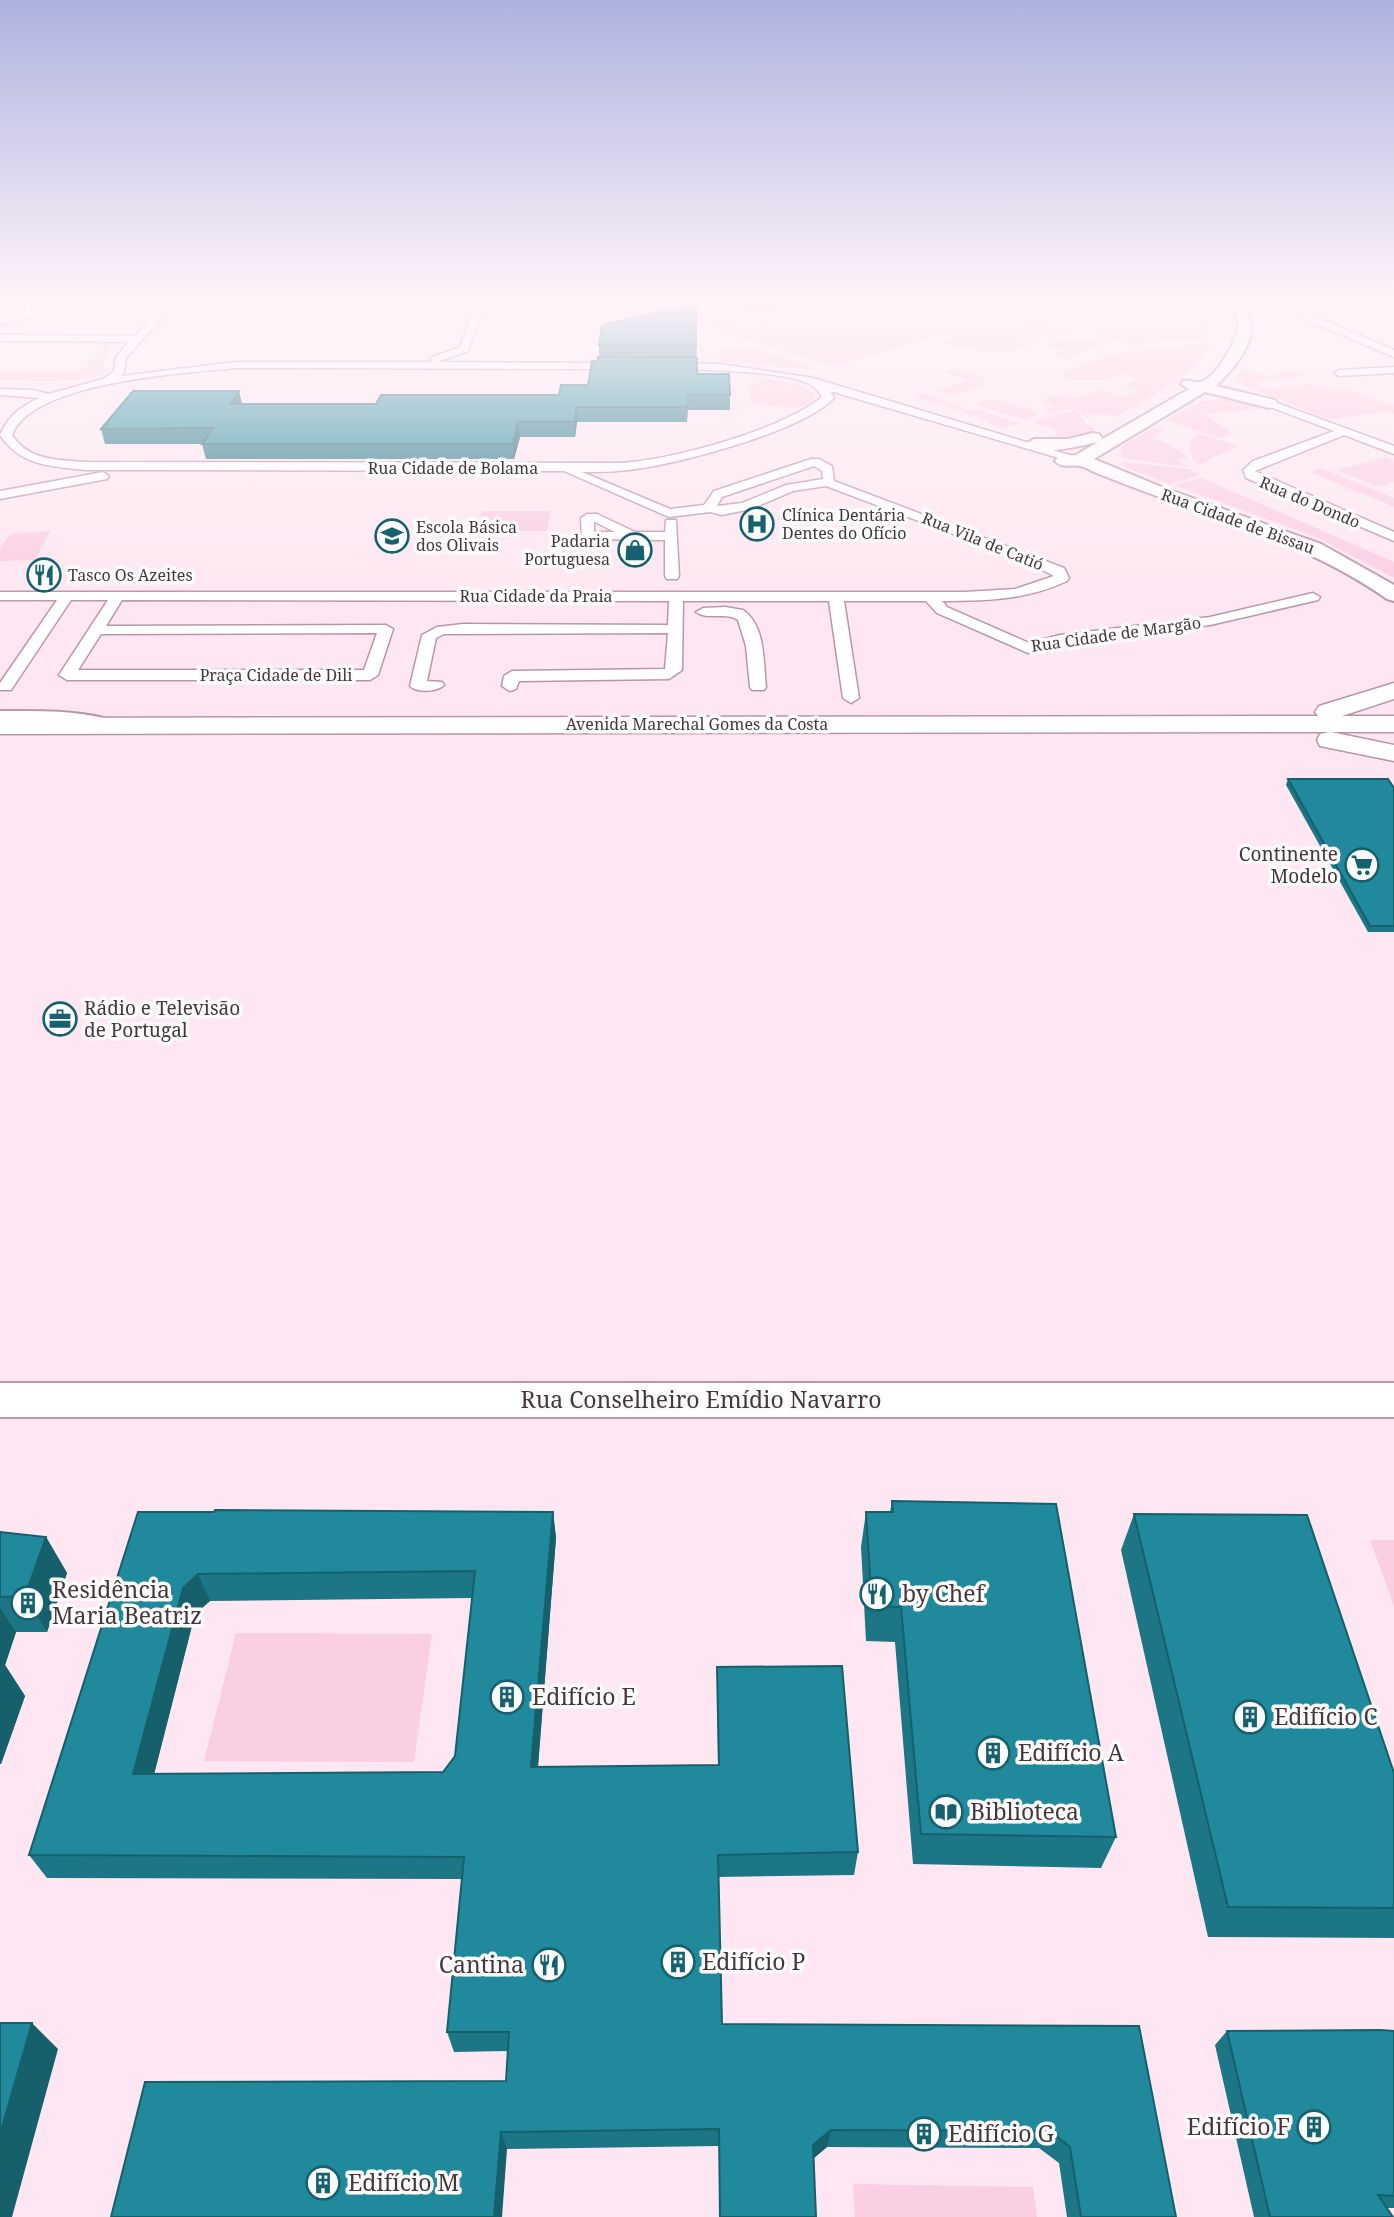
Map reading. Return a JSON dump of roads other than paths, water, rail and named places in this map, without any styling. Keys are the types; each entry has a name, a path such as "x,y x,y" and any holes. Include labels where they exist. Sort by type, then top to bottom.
{"highway":[{"path":"0,719 61,719 94,724"}],"main road":[{"path":"1034,444 1068,444 1095,437 1159,405"},
{"path":"1067,459 1116,439 1174,405"},
{"path":"1067,459 1095,437"},
{"path":"1116,439 1110,465 1123,475"},
{"name":"Rua Cidade de Bissau","path":"1067,459 1123,475 1155,491"},
{"name":"Rua Cidade de Bissau","path":"1067,459 1109,480 1155,491 1301,542 1350,565 1394,595"},
{"path":"1255,725 1340,709 1394,691"},
{"name":"Avenida Marechal Gomes da Costa","path":"0,726 1394,724"},
{"name":"Avenida Marechal Gomes da Costa","path":"0,737 1394,739"},
{"path":"1322,738 1394,753"},
{"name":"Rua Conselheiro Emídio Navarro","path":"3,1402 1394,1400"}],"street":[{"path":"37,405 14,420 3,434 11,445 34,460 87,467"},
{"path":"810,412 818,405"},
{"name":"Rua Cidade de Bissau","path":"890,405 1010,440 1034,444 1067,459"},
{"path":"1276,405 1394,450"},
{"name":"Rua Cidade de Bolama","path":"87,467 564,468 642,465 694,453 810,412 844,408 898,408"},
{"path":"0,422 14,420"},
{"name":"Rua do Dondo","path":"1345,431 1257,464 1249,470 1250,475 1394,537"},
{"name":"Rua Cidade de Bissau","path":"1010,440 1023,450 1067,459"},
{"path":"30,489 34,460"},
{"name":"Rua Vila de Catió","path":"710,508 711,501 718,494 815,462 828,469 830,478 827,482"},
{"path":"619,493 642,465"},
{"path":"48,486 87,467"},
{"path":"0,495 148,467"},
{"path":"564,468 669,513 672,576"},
{"name":"Rua Vila de Catió","path":"669,513 710,508 722,511 746,506 790,488 827,482 1059,571"},
{"path":"633,536 671,536"},
{"name":"Rua Cidade da Praia","path":"0,596 624,597 676,605 708,597 930,597 1021,593 1044,588 1062,578 1059,571"},
{"path":"624,597 660,586 672,576"},
{"path":"672,576 708,597"},
{"path":"5,687 67,596"},
{"name":"Praça Cidade de Dili","path":"97,630 386,629 370,675 67,675 118,596"},
{"path":"836,597 851,698"},
{"name":"Rua Cidade de Margão","path":"930,597 942,610 1028,648 1060,640 1210,621 1314,597"},
{"path":"510,686 512,676 669,674 674,670 676,605 732,612 747,619 758,687"},
{"path":"436,685 418,686 429,635 442,630 677,629"}],"place":[{"name":"Clínica Dentária Dentes do Ofício","path":"757,524"},
{"name":"Escola Básica dos Olivais","path":"392,536"},
{"name":"Padaria Portuguesa","path":"635,550"},
{"name":"Tasco Os Azeites","path":"44,575"},
{"name":"Continente Modelo","path":"1362,865"},
{"name":"Rádio e Televisão de Portugal","path":"60,1019"},
{"name":"by Chef","path":"877,1594"},
{"name":"Residência Maria Beatriz","path":"28,1603"},
{"name":"Edifício E","path":"507,1697"},
{"name":"Edifício C","path":"1250,1717"},
{"name":"Edifício A","path":"993,1753"},
{"name":"Biblioteca","path":"946,1812"},
{"name":"Edifício P","path":"678,1962"},
{"name":"Cantina","path":"549,1965"},
{"name":"Edifício F","path":"1314,2127"},
{"name":"Edifício G","path":"924,2134"},
{"name":"Edifício M","path":"323,2183"}]}
